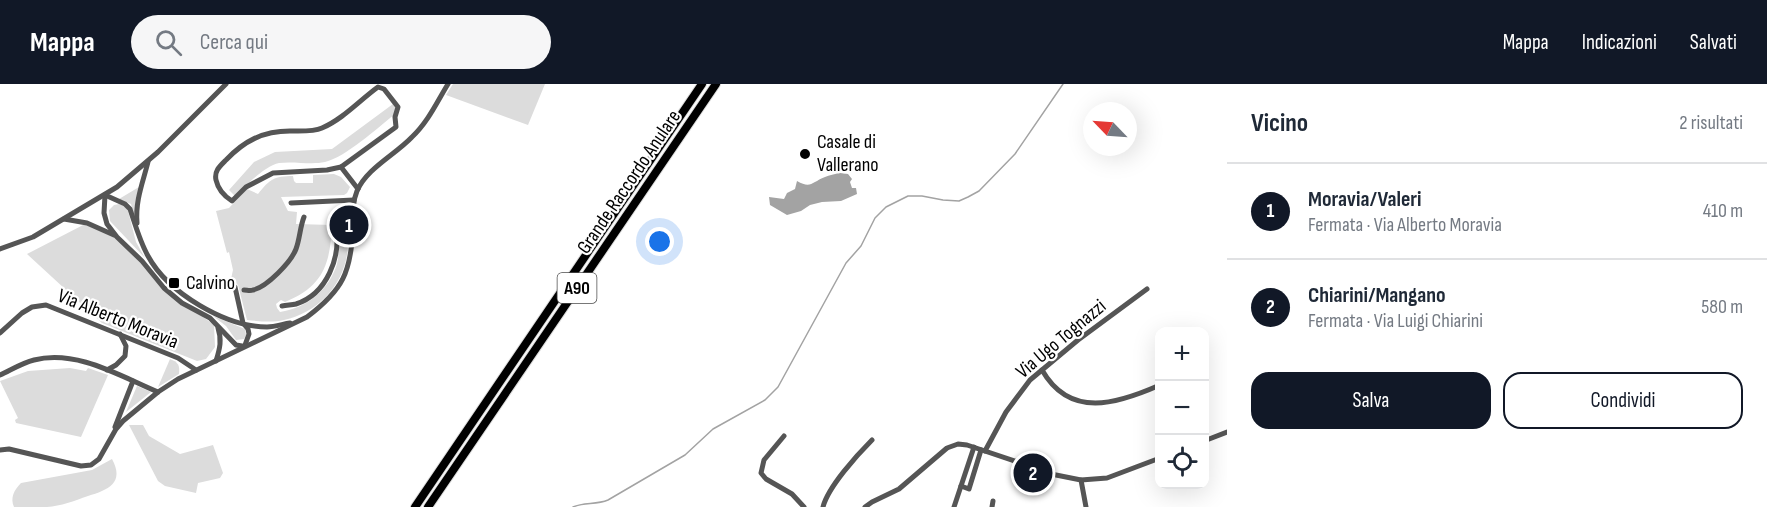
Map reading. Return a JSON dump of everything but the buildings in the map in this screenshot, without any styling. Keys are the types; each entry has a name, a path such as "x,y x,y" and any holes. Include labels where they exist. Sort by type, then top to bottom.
{"highway":[{"name":"Grande Raccordo Anulare","path":"415,507 702,84"},
{"name":"Grande Raccordo Anulare","path":"428,507 716,84"}],"street":[{"path":"1,247 27,240 117,187 226,84"},
{"name":"Via Alberto Moravia","path":"0,450 9,449 87,466 99,459 110,438 123,421 158,392 178,379 307,317 326,303 338,289 347,273 350,261 354,200 358,189 373,170 417,132 448,84"},
{"path":"378,87 383,88 398,107 396,127 341,167 273,173 246,187 232,201 220,191 216,176 217,169 246,142 260,135 277,131 318,130 330,125 378,87"},
{"path":"139,233 136,211 148,160"},
{"path":"341,167 358,189"},
{"path":"105,195 125,204 130,209 148,257 164,278 192,301 243,323 267,327 297,321"},
{"path":"105,195 104,213 107,224 117,237 142,261 164,288 182,303 210,318 236,345 244,346 249,334 248,328 243,323 235,287 229,282"},
{"path":"291,202 354,200"},
{"path":"244,290 255,290 281,271 296,252 304,217"},
{"path":"64,219 87,223 117,237"},
{"path":"282,306 298,303 317,291 329,275 338,238 336,228"},
{"path":"338,238 352,238"},
{"name":"Via Ugo Tognazzi","path":"961,486 969,489 983,451 1013,402 1030,380 1078,340 1147,290"},
{"name":"Via Alberto Moravia","path":"0,333 32,306 46,305 177,358 196,370"},
{"path":"216,361 221,338 217,324"},
{"path":"106,370 116,365 125,356 126,346 120,334"},
{"path":"0,375 34,360 76,359 158,392"},
{"path":"1042,370 1049,382 1059,391 1076,400 1091,404 1123,398 1155,387"},
{"path":"110,438 133,381"},
{"path":"1209,439 1227,433"},
{"path":"784,436 764,460 761,473 766,479 792,494 804,507"},
{"path":"823,507 830,491 872,440"},
{"path":"865,507 899,489 950,446 962,444 1056,475 1081,480 1107,478 1155,460"},
{"path":"954,507 974,447"},
{"path":"1081,480 1086,507"}],"shaded area":[{"path":"453,84 545,84 528,125 446,95"},
{"path":"393,104 396,109 394,115 352,148 333,159 320,163 279,163 262,172 235,196 229,190 254,162 275,152 332,149"},
{"path":"334,174 341,177 350,187 344,195 281,197 288,211 297,212 296,224 332,225 327,262 322,272 309,289 285,302 281,300 276,304 277,308 280,312 290,310 308,302 323,290 337,264 342,241 345,241 348,244 346,258 337,283 320,302 297,316 266,322 247,320 238,285 231,279 233,270 216,211 229,208 247,189 258,194 269,182 277,178 293,176 296,183 313,183 313,175"},
{"path":"848,174 852,179 850,182 852,188 856,188 857,194 841,201 810,205 801,211 787,215 770,205 769,197 784,199 787,193 795,189 797,181 809,185 827,176"},
{"path":"139,187 134,216 131,204 119,199"},
{"path":"119,204 126,207 128,211 136,242 145,258 110,221 109,210"},
{"path":"345,205 348,205 350,209 349,231 343,234 339,230 339,225 342,224"},
{"path":"87,223 123,241 164,288 214,325 215,347 206,359 197,361 102,323 27,254"},
{"path":"213,316 245,329 244,339 236,340 226,326"},
{"path":"170,359 178,364 179,374 158,387"},
{"path":"70,368 86,371 88,368 108,375 81,437 16,423 15,420 18,418 0,381 28,371"},
{"path":"137,386 151,392 126,412"},
{"path":"129,425 143,425 149,436 180,454 213,445 223,473 220,478 198,483 196,493 165,486 158,481"},
{"path":"112,459 117,474 112,484 102,491 57,506 14,507 13,494 21,483 92,470"}],"waterway":[{"path":"573,507 608,500 685,455 713,429 765,400 778,387 846,263 861,246 875,218 886,207 908,196 959,201 979,191 1015,154 1063,84"}],"place":[{"name":"Casale di Vallerano","path":"805,154"},
{"name":"Moravia/Valeri","path":"349,225"},
{"name":"Calvino","path":"174,283"},
{"name":"Chiarini/Mangano","path":"1033,473"}]}
